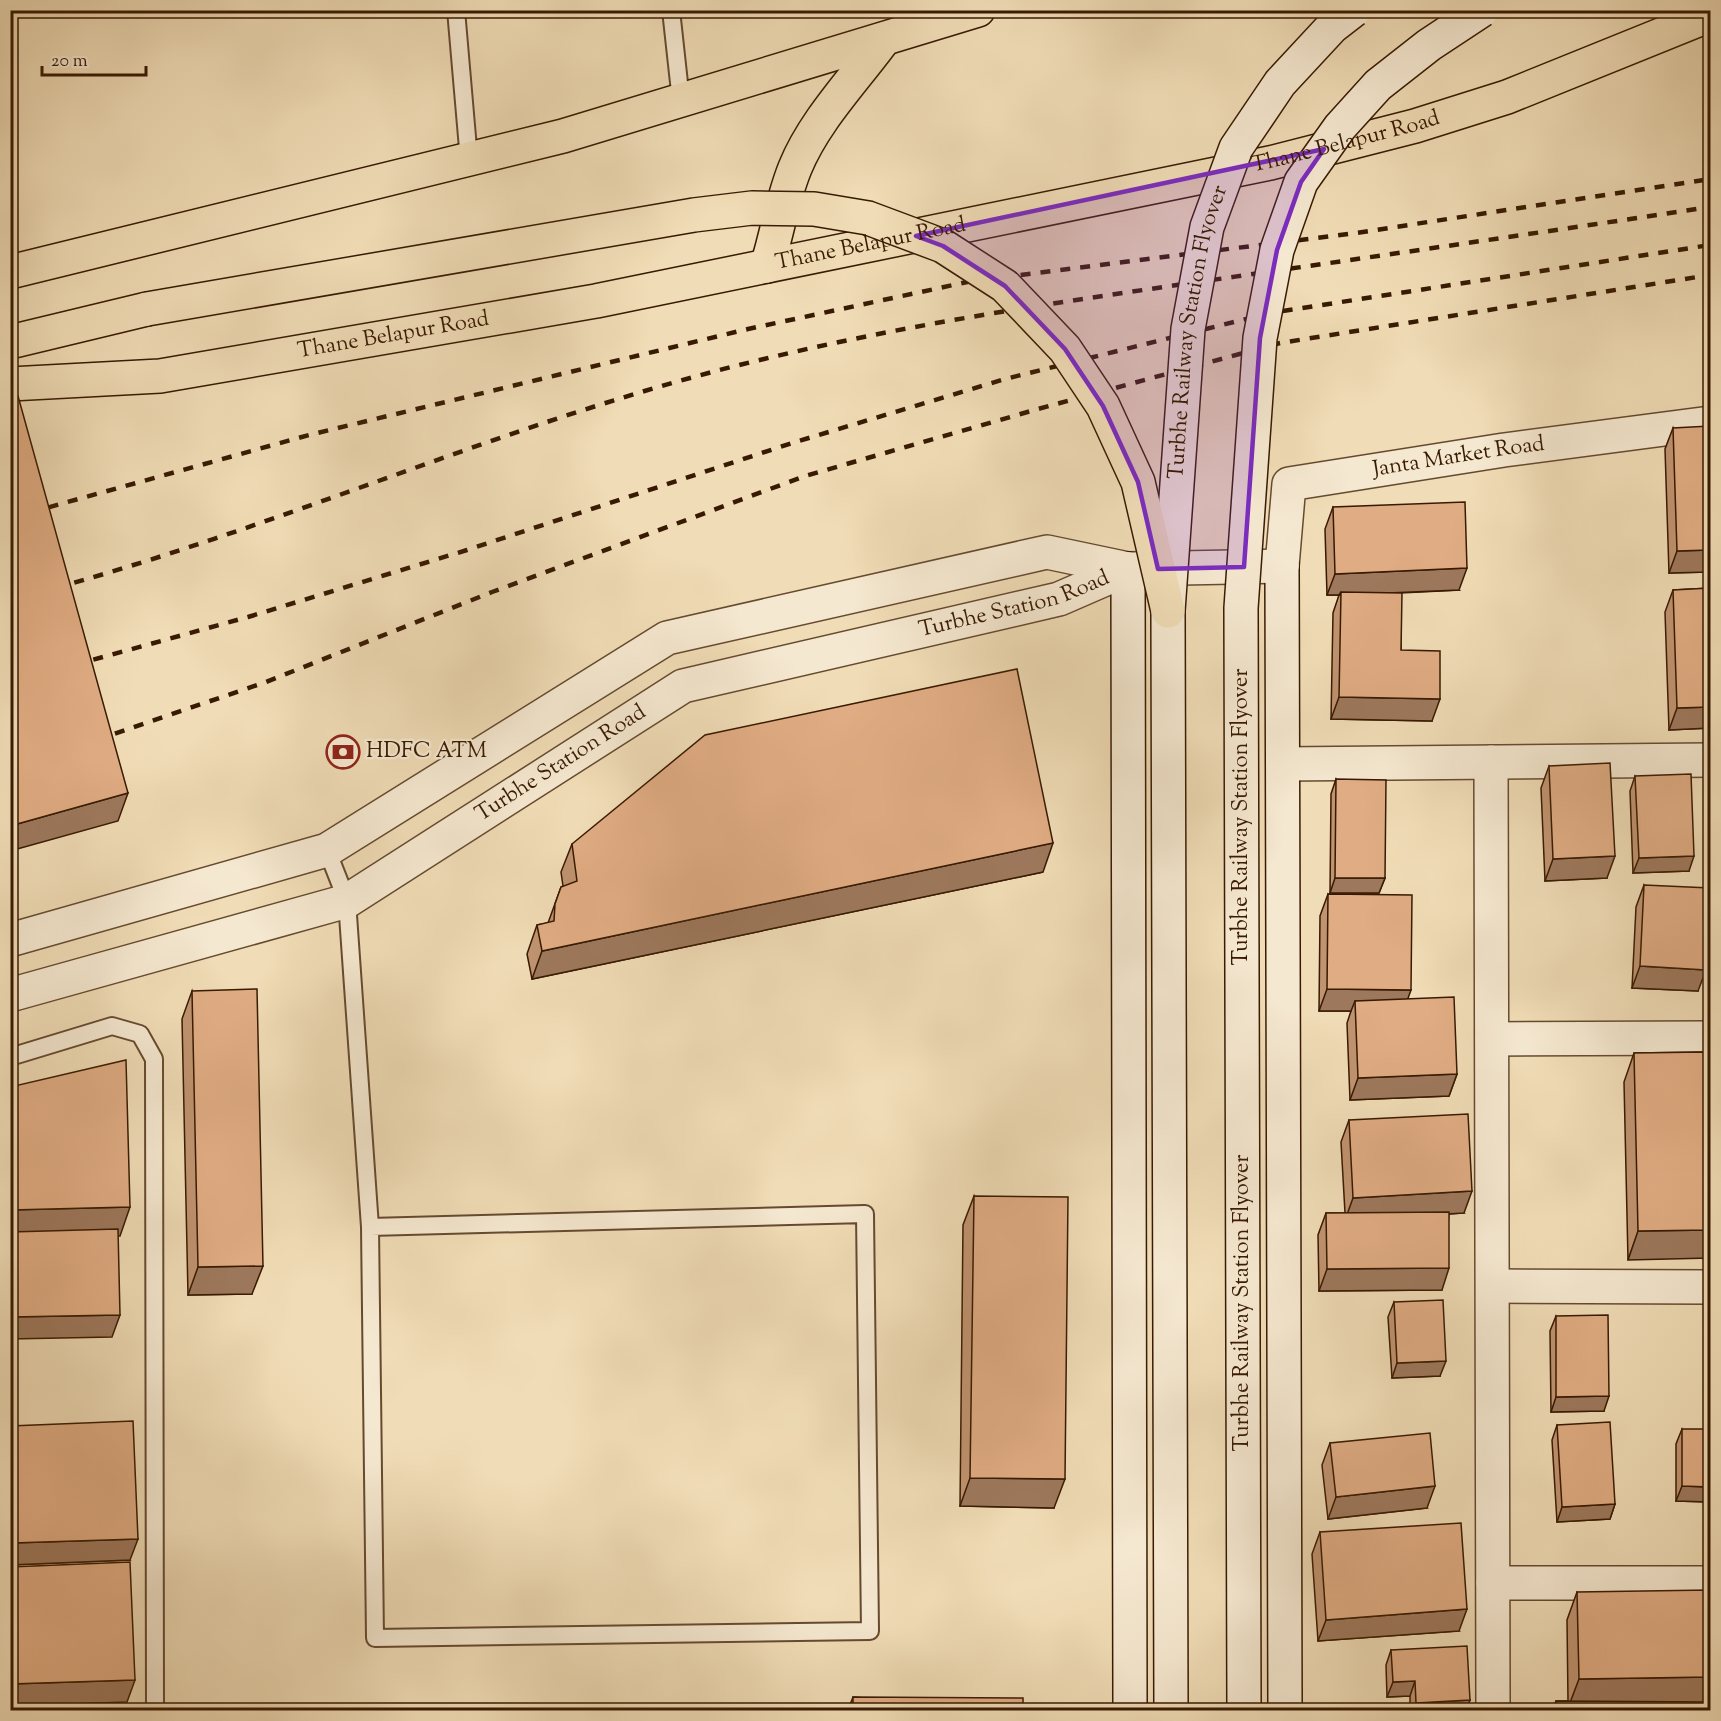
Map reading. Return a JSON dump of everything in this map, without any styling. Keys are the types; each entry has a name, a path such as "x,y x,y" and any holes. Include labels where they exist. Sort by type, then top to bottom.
{"main road":[{"path":"10,272 563,136 978,10"},
{"name":"Turbhe Railway Station Flyover","path":"1171,1710 1168,612 1188,329 1207,227 1236,148 1280,83 1332,27 1354,10"},
{"name":"Turbhe Railway Station Flyover","path":"1244,1710 1241,608 1260,338 1277,250 1300,182 1340,127 1378,85 1429,45 1482,10"},
{"name":"Thane Belapur Road","path":"10,384 160,376 596,301 1270,163 1415,126 1507,97 1710,15"},
{"path":"767,266 784,198 796,166 822,122 884,39"},
{"path":"10,342 147,309 694,215 752,208 814,209 868,218 943,246 1005,286 1065,349 1103,406 1138,482 1168,612"},
{"name":"Janta Market Road","path":"1282,566 1289,484 1504,450 1710,423"},
{"name":"Turbhe Station Road","path":"10,940 327,850 667,638 1047,552 1128,569 1282,566"},
{"path":"1282,566 1285,1710"},
{"path":"1128,569 1130,1710"},
{"name":"Turbhe Station Road","path":"10,995 347,901 683,686 1059,599 1128,569"},
{"path":"1283,764 1710,760"},
{"path":"1491,762 1493,1710"},
{"path":"1492,1039 1710,1038"},
{"path":"1493,1286 1710,1287"},
{"path":"1493,1582 1710,1583"}],"lane":[{"path":"456,10 469,160"},
{"path":"671,10 681,100"},
{"path":"327,850 347,901 370,1227 375,1638 870,1631 865,1215 370,1227"},
{"path":"10,1057 112,1026 140,1034 154,1059 155,1710"}],"highlighted area":[{"path":"1324,149 1301,182 1277,250 1260,338 1244,567 1158,569 1138,482 1103,406 1065,349 1005,286 943,246 916,236"}],"building":[{"path":"18,396 128,793 10,826 10,398"},
{"path":"1710,426 1710,550 1677,551 1673,428"},
{"path":"1465,502 1467,568 1335,574 1333,507"},
{"path":"1710,588 1710,707 1677,708 1673,590"},
{"path":"1341,592 1402,593 1401,650 1440,651 1440,699 1339,697"},
{"path":"1017,669 1053,843 542,951 537,925 554,921 555,904 561,887 577,881 572,844 705,735"},
{"path":"1610,763 1615,856 1553,859 1549,766"},
{"path":"1691,774 1694,856 1639,858 1635,776"},
{"path":"1336,779 1386,780 1385,878 1335,878"},
{"path":"1644,885 1710,888 1706,970 1640,966"},
{"path":"1328,894 1412,895 1411,990 1327,989"},
{"path":"257,989 263,1266 198,1267 192,991"},
{"path":"1454,997 1457,1074 1358,1078 1355,1001"},
{"path":"1705,1052 1706,1135 1710,1135 1710,1230 1638,1231 1634,1053"},
{"path":"126,1060 130,1207 10,1210 10,1087"},
{"path":"1468,1114 1472,1191 1353,1198 1349,1120"},
{"path":"974,1196 1068,1197 1065,1479 970,1478"},
{"path":"1449,1212 1449,1268 1327,1269 1326,1213"},
{"path":"118,1229 120,1315 10,1317 10,1232"},
{"path":"1443,1300 1446,1361 1397,1363 1394,1302"},
{"path":"1608,1315 1609,1396 1556,1397 1556,1316"},
{"path":"133,1421 138,1539 12,1543 10,1426"},
{"path":"1610,1422 1615,1504 1562,1507 1557,1425"},
{"path":"1682,1429 1710,1429 1710,1487 1682,1486"},
{"path":"1430,1433 1435,1486 1336,1497 1330,1443"},
{"path":"1461,1523 1467,1609 1326,1620 1320,1532"},
{"path":"130,1562 135,1680 10,1684 10,1567"},
{"path":"1710,1590 1710,1677 1579,1679 1577,1592"},
{"path":"1467,1646 1470,1700 1416,1703 1415,1681 1393,1682 1391,1650"},
{"path":"853,1697 1023,1698 1023,1710 853,1710"},
{"path":"1556,1701 1710,1702 1710,1710 1556,1710"}],"railway":[{"path":"10,518 309,435 748,329 972,281 1356,233 1710,179"},
{"path":"55,588 144,562 585,410 674,382 764,359 885,333 1007,311 1710,207"},
{"path":"74,665 248,617 467,550 792,443 1005,379 1270,313 1710,245"},
{"path":"96,740 266,682 492,592 805,476 1280,343 1710,275"}],"place":[{"name":"HDFC ATM","path":"343,752"}]}
